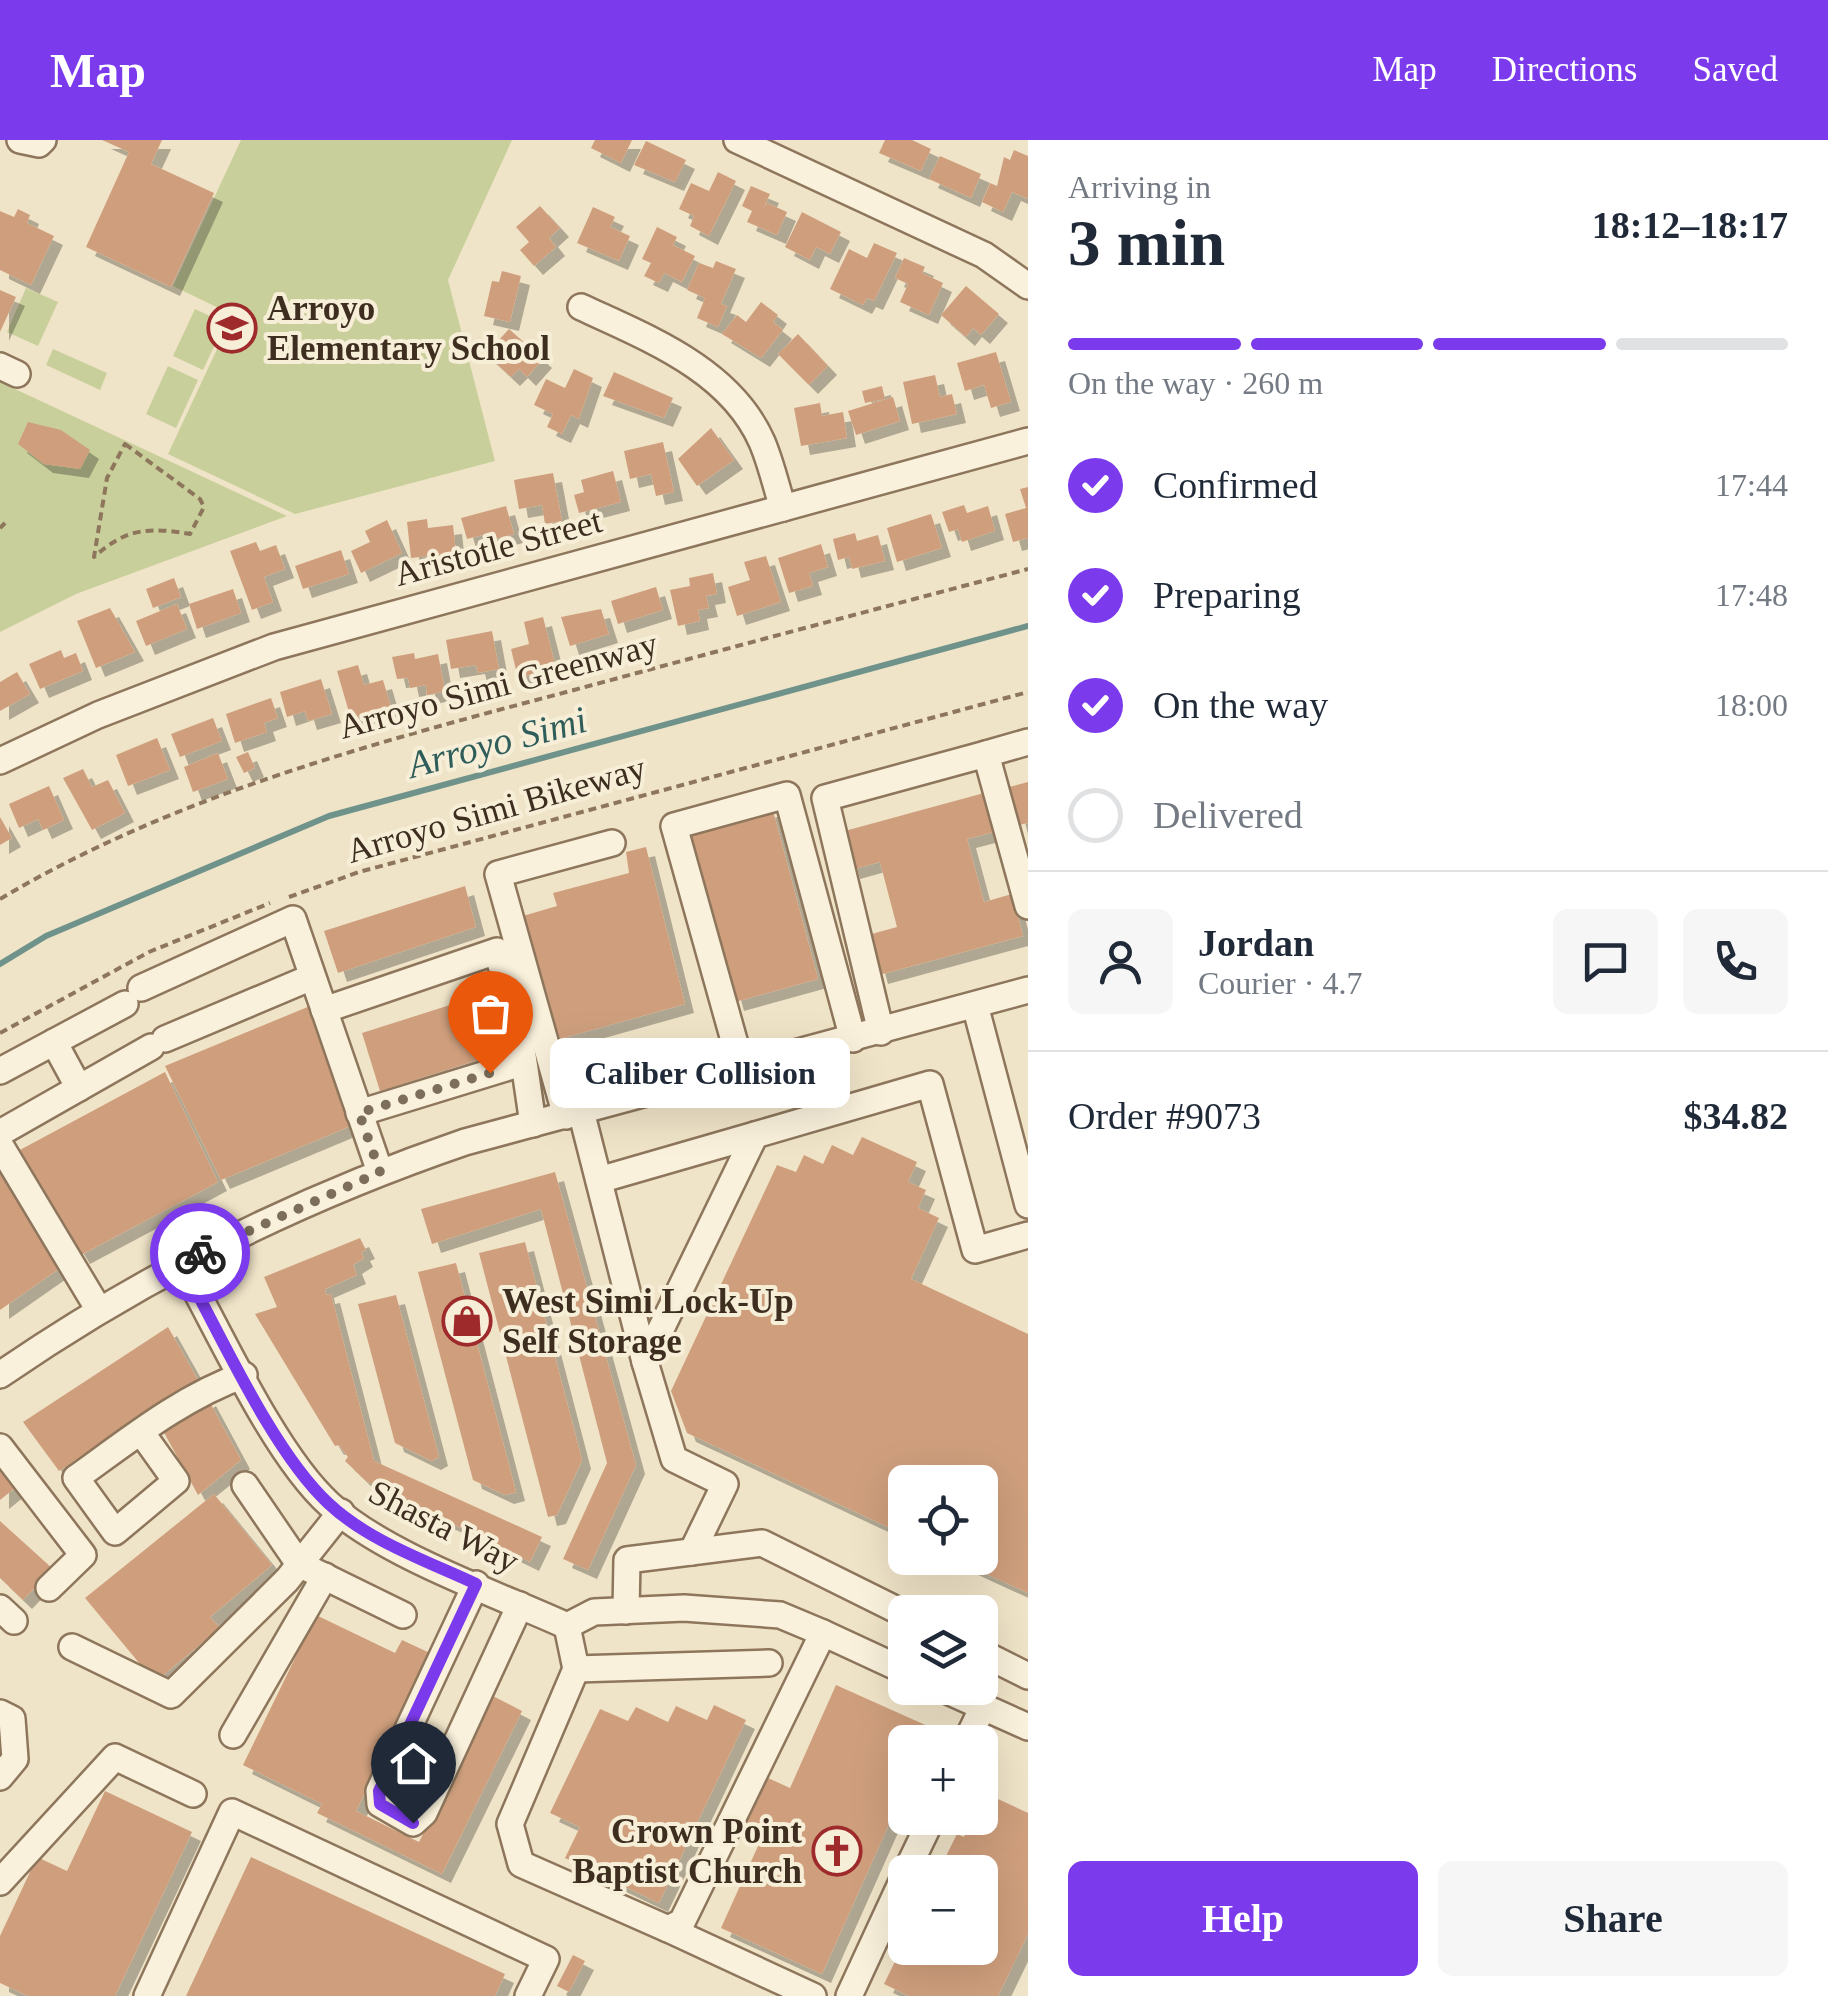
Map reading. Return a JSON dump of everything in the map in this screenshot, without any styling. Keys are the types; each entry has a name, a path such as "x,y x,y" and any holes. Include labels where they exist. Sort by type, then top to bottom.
{"street":[{"path":"737,140 984,255 1028,286"},
{"path":"581,307 665,346 707,374 737,404 761,440 782,508"},
{"name":"Aristotle Street","path":"0,761 114,708 274,647 1028,441"},
{"path":"881,1032 825,798 1028,742"},
{"path":"986,754 1028,906"},
{"path":"742,1069 674,826 787,794 853,1039"},
{"path":"612,844 498,874 598,1180 674,1459 725,1484 692,1552"},
{"path":"0,1071 133,996 292,919 380,1172"},
{"path":"324,1010 496,951 519,1028 533,1124"},
{"path":"0,1134 158,1043 312,977"},
{"path":"0,1375 99,1310 181,1263 240,1232 380,1172 533,1124 1028,990"},
{"path":"975,1005 1028,1205"},
{"path":"54,1042 80,1088"},
{"path":"359,1113 522,1063"},
{"path":"598,1180 930,1084 975,1250 1028,1235"},
{"path":"645,1362 755,1135"},
{"path":"0,1145 99,1310"},
{"name":"Shasta Way","path":"181,1263 293,1463 341,1512 392,1545 567,1626"},
{"path":"142,1432 208,1388 244,1376"},
{"path":"0,1447 83,1554 49,1588"},
{"path":"245,1486 299,1564 402,1615"},
{"path":"72,1646 171,1696 299,1564 341,1512"},
{"path":"626,1611 626,1560 762,1543 888,1606"},
{"path":"232,1735 325,1576"},
{"path":"476,1584 379,1791 380,1804 413,1823 424,1812 520,1604"},
{"path":"813,1996 521,1864 510,1824 576,1669 567,1626 594,1612 684,1608 780,1614 888,1663"},
{"path":"668,1929 682,1922 824,1634"},
{"path":"998,1661 1028,1676"},
{"path":"576,1669 769,1663"},
{"path":"974,1725 983,1706 1028,1727"},
{"path":"0,1712 12,1719 15,1759 0,1777"},
{"path":"0,1882 115,1757 546,1959 528,1996"},
{"path":"147,1996 232,1812"},
{"path":"850,1996 888,1913"}],"path":[{"path":"125,444 200,499 204,508 190,534 152,528 127,532 94,557 107,478 125,444"},
{"name":"Arroyo Simi Greenway","path":"0,900 36,878 244,784 397,737 1028,569"},
{"name":"Arroyo Simi Bikeway","path":"0,1033 149,952 358,872 1028,692"}],"green space":[{"name":"Arroyo Elementary School","path":"241,140 512,140 448,280 495,461 295,514 168,454 233,315 173,286"},
{"path":"26,288 58,302 38,346 7,332"},
{"path":"195,309 225,323 203,370 173,356"},
{"path":"53,349 107,373 100,390 46,365"},
{"path":"168,366 198,380 176,428 146,414"},
{"path":"0,382 287,516 76,594 0,632"}],"building":[{"path":"102,140 162,140 151,164 214,193 171,287 86,247 129,152"},
{"path":"595,140 632,140 621,163 591,148"},
{"path":"885,140 912,140 931,149 921,171 879,153"},
{"path":"646,141 686,160 675,182 634,165"},
{"path":"1014,150 1028,156 1028,199 1012,192 1003,212 982,202 990,183 997,186 1004,157 1010,160"},
{"path":"940,156 981,174 971,198 929,179"},
{"path":"718,172 736,181 709,236 690,226 694,216 679,209 691,183 709,191"},
{"path":"751,186 770,194 763,209 767,203 787,212 777,235 747,222 752,211 742,206"},
{"path":"540,206 560,228 549,238 556,247 534,266 520,250 529,242 516,227"},
{"path":"593,207 615,217 610,227 630,236 619,261 577,243"},
{"path":"18,209 30,215 27,223 54,236 31,285 0,270 0,211 14,217"},
{"path":"802,212 841,232 830,254 816,247 810,260 785,247"},
{"path":"657,227 677,237 673,245 695,256 682,282 664,273 659,283 644,276 651,263 642,259"},
{"path":"874,243 897,253 874,301 867,298 863,305 830,289 849,249 867,258"},
{"path":"904,258 925,267 922,273 943,283 929,315 900,302 908,284 895,278"},
{"path":"716,261 736,269 721,304 727,306 718,327 697,318 705,298 687,290 699,263 713,268"},
{"path":"502,271 521,276 510,322 484,316 492,281 499,282"},
{"path":"966,286 999,314 981,335 973,328 966,337 941,315"},
{"path":"0,290 16,297 0,332"},
{"path":"761,302 778,315 773,322 783,330 761,358 722,334 737,315 746,322"},
{"path":"509,329 543,359 527,377 519,369 511,377 486,354"},
{"path":"798,334 828,366 809,385 778,354"},
{"path":"996,352 1011,402 991,408 984,385 965,391 957,363"},
{"path":"574,369 593,378 579,419 571,415 562,434 547,427 553,414 534,405 546,379 565,388"},
{"path":"614,372 673,398 664,418 603,396"},
{"path":"935,375 940,397 952,394 957,414 912,424 903,382"},
{"path":"882,386 885,399 865,403 862,391"},
{"path":"893,397 900,421 856,435 848,411"},
{"path":"820,403 822,416 843,412 847,438 801,446 794,408"},
{"path":"28,422 61,430 90,450 80,469 44,464 18,444"},
{"path":"711,428 734,460 697,486 678,459"},
{"path":"663,442 674,492 656,496 651,474 630,479 624,451"},
{"path":"613,471 621,502 579,513 574,495 584,492 581,480"},
{"path":"553,473 562,521 545,524 542,505 519,509 514,480"},
{"path":"1028,487 1028,538 1013,542 1005,514 1026,508 1020,489"},
{"path":"964,505 967,513 988,506 995,531 962,542 958,529 949,532 942,512"},
{"path":"506,506 514,534 492,540 490,533 467,539 461,518"},
{"path":"931,514 942,548 897,562 887,528"},
{"path":"427,519 428,528 453,525 456,553 411,558 407,522"},
{"path":"387,520 402,553 361,573 351,551 370,542 365,531"},
{"path":"855,533 857,541 878,535 885,561 852,569 849,557 838,560 833,539"},
{"path":"256,542 260,551 276,545 285,569 264,577 273,602 252,610 230,551"},
{"path":"821,544 828,567 809,573 813,586 789,593 778,558"},
{"path":"341,550 349,574 303,589 295,566"},
{"path":"766,556 781,602 737,616 728,587 750,580 744,562"},
{"path":"713,573 717,594 706,596 709,608 698,610 700,621 678,626 670,590 690,586 689,578"},
{"path":"174,578 181,597 153,608 146,589"},
{"path":"656,587 663,610 618,624 611,601"},
{"path":"233,589 241,613 197,629 189,604"},
{"path":"177,604 187,629 146,646 136,621"},
{"path":"110,608 135,652 96,668 77,621"},
{"path":"601,609 609,634 570,646 561,617"},
{"path":"543,617 556,668 518,678 511,649 529,644 524,622"},
{"path":"492,631 499,669 478,673 476,665 451,669 446,640"},
{"path":"61,650 64,658 76,653 83,671 40,689 29,664"},
{"path":"414,653 415,659 438,654 445,691 427,695 426,685 410,688 408,678 397,679 392,657"},
{"path":"358,665 364,685 383,680 391,707 351,719 337,671"},
{"path":"17,672 30,694 0,711 0,682"},
{"path":"321,679 332,714 308,721 305,711 287,717 280,692"},
{"path":"271,698 278,718 264,723 267,732 235,743 226,714"},
{"path":"213,718 222,741 180,757 171,734"},
{"path":"157,738 170,770 128,786 116,755"},
{"path":"248,752 255,768 244,773 236,757"},
{"path":"218,753 228,779 193,792 184,767"},
{"path":"83,769 92,787 108,780 125,813 92,830 63,778"},
{"path":"1028,782 1028,823 1019,825 1009,787"},
{"path":"49,786 64,820 43,830 38,819 19,828 9,804"},
{"path":"984,793 994,832 967,839 984,902 1012,894 1023,936 879,975 868,935 897,927 880,862 851,870 841,832"},
{"path":"772,807 818,979 735,1002 689,830"},
{"path":"0,817 12,838 0,845"},
{"path":"646,847 685,1004 549,1042 516,918 557,906 553,893 629,873 626,852"},
{"path":"465,886 476,927 338,973 324,931"},
{"path":"494,991 512,1049 380,1091 362,1033"},
{"path":"310,1006 353,1125 221,1180 165,1066"},
{"path":"165,1072 218,1182 81,1255 18,1151"},
{"path":"862,1137 917,1162 908,1182 926,1190 918,1208 939,1218 911,1279 1028,1334 1028,1593 989,1575 998,1575 998,1465 888,1465 888,1527 687,1433 671,1391 777,1165 796,1172 804,1155 823,1164 832,1145 853,1155"},
{"path":"0,1165 63,1266 0,1310"},
{"path":"555,1172 636,1465 588,1570 563,1559 607,1463 541,1209 432,1244 421,1209"},
{"path":"360,1238 366,1250 361,1252 364,1258 353,1265 357,1275 325,1289 326,1295 331,1294 374,1461 542,1537 530,1562 366,1481 345,1461 348,1457 339,1445 335,1446 255,1314 277,1307 264,1277"},
{"path":"525,1242 582,1460 557,1515 548,1517 479,1253"},
{"path":"456,1263 516,1492 505,1495 473,1480 418,1272"},
{"path":"396,1295 439,1457 432,1461 395,1443 358,1304"},
{"path":"168,1327 198,1380 59,1471 23,1422"},
{"path":"207,1397 241,1460 198,1495 161,1427"},
{"path":"0,1466 15,1488 0,1500"},
{"path":"214,1494 272,1565 210,1617 220,1628 155,1682 85,1598"},
{"path":"0,1521 53,1569 23,1600 0,1578"},
{"path":"316,1615 395,1653 402,1640 432,1654 356,1811 419,1842 491,1695 522,1711 442,1874 317,1813 322,1804 243,1765"},
{"path":"836,1685 925,1725 888,1725 888,1826 822,1974 721,1928 763,1835 734,1822 757,1773 790,1788"},
{"path":"714,1705 746,1720 659,1903 565,1858 580,1827 550,1813 600,1709 628,1721 636,1707 668,1722 676,1706 707,1720"},
{"path":"105,1791 192,1832 115,1996 28,1996 0,1983 0,1936 37,1857 67,1871"},
{"path":"998,1799 1028,1813 1028,1934 998,1996 909,1996 884,1984 893,1965 998,1965 998,1855 946,1855 956,1835 998,1835"},
{"path":"251,1857 505,1974 495,1996 186,1996"},
{"path":"573,1955 585,1961 569,1992 557,1986"}],"waterway":[{"name":"Arroyo Simi","path":"0,964 46,936 329,816 1028,626"}],"way so far":[{"path":"200,1253 316,1197 380,1172 359,1113 490,1073"}],"place":[{"name":"Arroyo Elementary School","path":"232,328"},
{"name":"Caliber Collision","path":"490,1073"},
{"name":"West Simi Lock-Up Self Storage","path":"467,1321"},
{"name":"Crown Point Baptist Church","path":"837,1851"}],"route":[{"path":"200,1253 181,1263 293,1463 330,1505 392,1545 476,1584 379,1791 380,1804 413,1823"}]}
